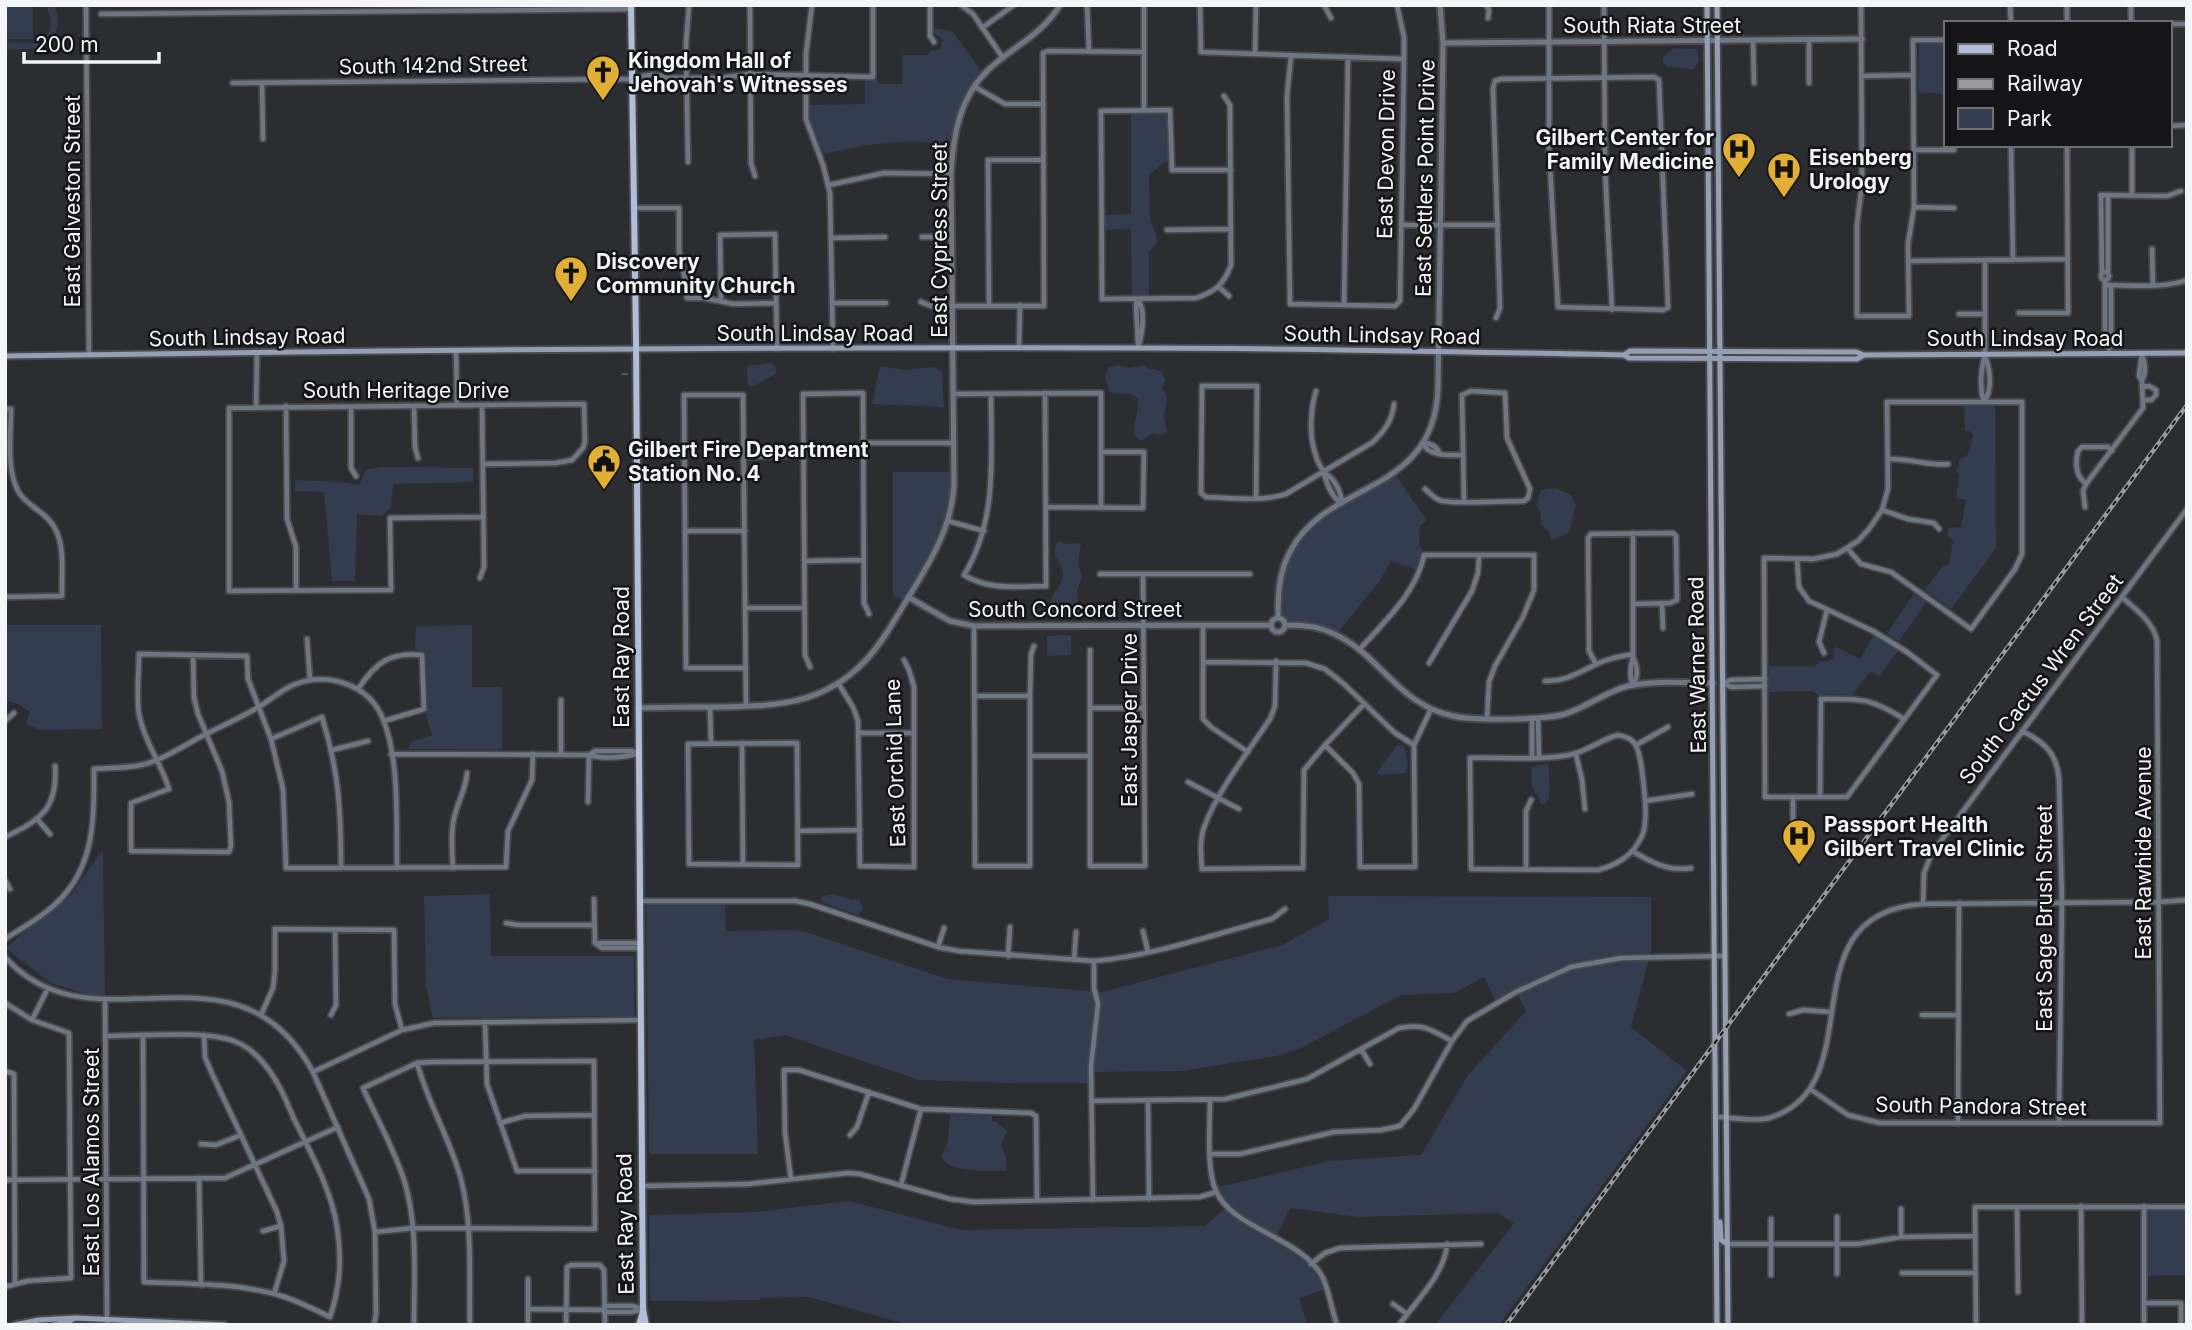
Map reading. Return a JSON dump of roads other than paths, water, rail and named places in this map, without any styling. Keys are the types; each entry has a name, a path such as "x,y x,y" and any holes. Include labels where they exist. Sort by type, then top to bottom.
{"main road":[{"name":"East Warner Road","path":"1707,5 1717,1325"},
{"name":"East Warner Road","path":"1717,5 1728,1325"},
{"name":"East Ray Road","path":"631,7 634,79 643,1309 646,1325"},
{"path":"1709,219 1719,219"},
{"name":"South Lindsay Road","path":"5,356 954,348 1438,351 1710,359 1857,359 1864,355"},
{"name":"South Lindsay Road","path":"1624,355 1630,351 1856,352 1864,355 2187,353"},
{"path":"1816,359 1842,352"},
{"path":"1711,492 1721,492"},
{"path":"1716,1164 1727,1164"},
{"path":"1717,1205 1721,1240 1727,1244"},
{"name":"East Ray Road","path":"639,1325 643,1309"},
{"path":"1717,1311 1728,1310"},
{"path":"54,1325 66,1323 73,1318"},
{"path":"18,1324 73,1318 107,1322 225,1325"}],"street":[{"name":"East Galveston Street","path":"86,5 89,355"},
{"path":"688,162 689,5"},
{"path":"750,5 751,163 755,176"},
{"path":"812,5 808,24 805,76 806,119 829,185 833,349"},
{"name":"South 142nd Street","path":"233,83 634,79 641,76 720,78 750,74 873,77 873,5"},
{"path":"930,5 930,36 934,42"},
{"path":"961,5 973,14 1003,59"},
{"path":"982,27 1014,5"},
{"name":"East Cypress Street","path":"954,348 951,174 959,115 988,71 1035,35 1060,5"},
{"path":"1087,5 1089,51"},
{"path":"1144,5 1144,109"},
{"path":"1200,5 1201,52 1404,59"},
{"path":"1255,52 1256,5"},
{"path":"1324,5 1331,18"},
{"name":"East Devon Drive","path":"1344,305 1398,304 1400,300 1404,37 1398,5"},
{"name":"East Settlers Point Drive","path":"1278,617 1280,578 1291,550 1314,522 1409,460 1422,443 1432,422 1436,405 1438,351 1443,43 1440,5"},
{"path":"1486,5 1489,10 1488,18"},
{"path":"1496,318 1500,308 1494,140 1495,81 1500,79 1549,79 1654,77 1659,80 1668,308 1612,310 1558,307 1549,148 1549,79 1549,42 1549,5"},
{"path":"1604,5 1605,159 1612,310"},
{"path":"1861,5 1862,184 1857,224 1857,316 1909,316 1908,244 1914,207 1913,40 1944,40"},
{"path":"101,14 631,7"},
{"name":"South Riata Street","path":"1443,43 1861,39"},
{"path":"1753,40 1754,83"},
{"path":"1809,40 1810,83"},
{"path":"921,302 932,306 1044,306 1043,53 1144,52"},
{"path":"1291,56 1287,96 1290,304 1344,305 1348,57"},
{"path":"1862,76 1913,75"},
{"path":"262,83 263,139"},
{"path":"975,87 1005,104 1043,104"},
{"path":"1224,96 1230,105 1231,170 1231,265 1227,276 1219,287 1196,298 1102,299 1101,111 1170,110 1172,170 1231,170"},
{"path":"2011,147 2013,260"},
{"path":"2019,313 2068,313 2067,147"},
{"path":"2132,147 2132,195"},
{"path":"1914,150 1955,150"},
{"path":"989,305 988,160 1043,160"},
{"path":"829,185 884,173 951,174"},
{"path":"2109,352 2105,342 2109,278 2105,273 2101,248 2101,195 2167,196 2181,191"},
{"path":"2105,273 2108,195"},
{"path":"1914,207 1955,208"},
{"path":"635,208 679,208 679,251 687,298 704,298 734,304 776,303"},
{"path":"1401,225 1498,225"},
{"path":"1167,230 1231,229"},
{"path":"2101,233 2108,233"},
{"path":"721,301 720,235 775,234 776,349"},
{"path":"831,237 885,237"},
{"path":"922,237 953,237"},
{"path":"2101,248 2108,248"},
{"path":"2152,248 2152,285"},
{"path":"1908,261 2068,259"},
{"path":"1984,402 1989,395 1989,368 1985,354 1985,260"},
{"path":"2107,283 2162,285 2187,280"},
{"path":"1219,287 1229,296"},
{"path":"1139,299 1142,304 1142,336 1139,348"},
{"path":"832,303 887,303"},
{"path":"1019,348 1020,305"},
{"path":"1959,314 1985,314"},
{"path":"638,708 777,705 802,700 838,684 870,656 938,547 948,522 954,486 954,348"},
{"path":"456,351 457,405"},
{"path":"256,407 257,353"},
{"path":"2085,507 2083,491 2086,484 2143,408 2145,363 2142,353"},
{"path":"2142,384 2156,390 2156,395 2151,400 2143,400"},
{"path":"1256,498 1257,386 1202,386 1202,496 1206,498 1256,498 1274,498 1286,494 1373,442 1392,418 1394,404"},
{"path":"1317,391 1312,405 1312,441 1316,458 1324,473 1331,476 1342,496 1342,504"},
{"path":"1425,489 1441,500 1464,501 1524,501 1529,495 1529,484 1507,438 1505,393 1465,392 1461,400 1464,501"},
{"path":"810,667 805,655 803,394 863,393 864,603 869,614"},
{"path":"991,394 989,509 984,531 964,575 990,586 1046,586 1045,393"},
{"path":"954,394 1101,393 1101,507"},
{"path":"746,668 686,668 684,395 743,395 745,531 745,608 746,668 746,706"},
{"path":"1797,559 1797,580 1809,601 1873,631 1937,675 1847,797 1765,797 1764,558 1826,558 1848,549 1869,529 1882,510 1888,489 1887,402 2022,402 2022,554 2015,569 1971,629 1891,572 1861,564 1848,549"},
{"name":"South Heritage Drive","path":"296,591 229,591 229,408 584,404 583,448 572,460 556,463 483,464"},
{"path":"480,578 484,567 482,405"},
{"path":"286,406 287,519 296,547 296,591 391,590 390,518 483,517"},
{"path":"414,406 415,447 418,457"},
{"path":"351,407 351,468 356,476"},
{"path":"5,597 62,596 61,547 57,533 50,520 27,502 18,491 13,476 8,409"},
{"path":"863,443 954,443"},
{"path":"1422,443 1434,454 1462,456"},
{"path":"2086,484 2078,475 2078,451 2082,447 2108,447 2112,451"},
{"path":"1046,508 1143,508 1144,452 1101,452"},
{"path":"744,457 803,456"},
{"path":"1888,459 1948,464"},
{"name":"South Cactus Wren Street","path":"1923,904 1924,873 1932,853 2187,509"},
{"path":"1882,510 1908,519 1934,523 1939,529"},
{"path":"948,522 984,531"},
{"path":"685,531 745,531"},
{"path":"1633,533 1633,656 1630,679 1633,685"},
{"path":"1596,664 1589,651 1588,538 1591,534 1673,533 1676,536 1677,600 1662,604 1633,604"},
{"path":"1359,650 1407,593 1420,572 1424,555 1534,555 1534,590 1489,682 1487,718"},
{"path":"1429,663 1472,591 1478,573 1479,555"},
{"path":"804,561 863,560"},
{"path":"1100,574 1250,574"},
{"name":"East Jasper Drive","path":"1090,756 1090,866 1145,866 1143,574"},
{"name":"South Concord Street","path":"908,597 950,621 974,626 1270,625"},
{"name":"East Rawhide Avenue","path":"2122,597 2148,621 2157,640 2160,1123"},
{"path":"1662,604 1663,628"},
{"path":"745,608 805,608"},
{"path":"1824,653 1819,642 1827,610"},
{"path":"1278,617 1284,620 1285,625 1284,630 1279,632 1272,630 1270,625 1273,619 1278,617"},
{"path":"1285,625 1312,626 1346,640 1409,696 1431,709 1458,717 1535,718 1564,714 1614,690 1633,685 1765,679"},
{"path":"974,626 975,866 1030,866 1030,696 1031,654 1034,646"},
{"path":"1203,626 1203,719 1248,752"},
{"path":"307,639 310,680"},
{"path":"1030,756 1090,756 1090,650"},
{"path":"193,655 194,698 198,714 216,752 226,786 231,846 229,852 131,851 131,803 169,789 139,712 139,654 193,655 247,656 248,679 271,739 283,789 286,869 506,867 508,831 532,780 533,754"},
{"path":"358,689 377,665 394,655 422,655 424,709 384,721"},
{"path":"1545,681 1559,682 1596,664 1619,656 1633,656"},
{"path":"372,660 377,665"},
{"name":"East Orchid Lane","path":"860,830 860,866 914,867 914,687 904,660"},
{"path":"1203,662 1306,663 1325,669 1345,684 1395,733 1414,745"},
{"path":"1276,662 1275,706 1270,719 1205,825 1202,835 1202,869 1303,868 1304,770 1364,704"},
{"path":"5,939 47,912 66,893 81,870 90,845 94,813 94,769 135,767 157,761 258,708 294,685 310,680 344,682 358,689 377,708 384,721 395,782 397,868"},
{"path":"1723,683 1731,687 1765,687"},
{"path":"798,831 860,830 858,721 853,707 838,684"},
{"path":"974,696 1030,696"},
{"path":"1820,797 1821,699 1865,700 1885,707 1904,719"},
{"path":"561,700 561,754"},
{"path":"710,707 710,743"},
{"path":"1090,708 1144,708"},
{"path":"1325,745 1353,773 1359,784 1360,867 1415,867 1414,745 1431,709"},
{"path":"5,721 14,713"},
{"path":"271,739 322,717 332,750 340,797 341,868"},
{"path":"1532,757 1535,718"},
{"path":"1535,718 1539,757"},
{"path":"1636,745 1668,727"},
{"name":"East Sage Brush Street","path":"2022,731 2050,749 2058,769 2062,903 2059,1122"},
{"path":"859,733 914,733"},
{"path":"1618,735 1628,737 1636,745 1639,754 1646,821 1639,842 1632,851 1616,863 1598,870 1471,869 1470,758 1532,757 1576,754 1607,738 1618,735"},
{"path":"332,750 368,741"},
{"path":"742,743 743,865"},
{"path":"742,743 797,743 799,865 689,864 688,744 742,743"},
{"path":"391,754 589,755 595,751 639,753"},
{"path":"1576,754 1585,808"},
{"path":"589,755 589,802"},
{"path":"5,837 37,820 52,800 56,785 55,766"},
{"path":"453,868 452,827 456,809 466,787 467,773"},
{"path":"1188,782 1239,809"},
{"path":"1645,802 1692,794"},
{"path":"1793,797 1793,826"},
{"path":"1526,869 1525,811 1531,800"},
{"path":"37,820 50,834"},
{"path":"1632,851 1657,865 1678,870 1691,868"},
{"path":"5,880 10,889"},
{"path":"594,899 595,943 640,946"},
{"path":"1716,1117 1768,1119 1791,1106 1810,1090 1824,1058 1840,965 1859,931 1890,909 1902,905 1923,904 2187,900"},
{"path":"640,901 795,901 938,947 1008,956 1094,961 1114,960 1148,952 1272,919 1285,909"},
{"path":"1958,1122 1959,903"},
{"path":"506,923 594,925"},
{"path":"1008,956 1010,927"},
{"path":"938,947 944,928"},
{"path":"261,1015 273,988 275,929 394,930 396,1004 402,1030"},
{"path":"331,1015 335,1005 335,930"},
{"path":"1143,931 1148,952"},
{"path":"1074,960 1076,932"},
{"path":"1210,1154 1240,1154 1334,1132 1381,1130 1400,1126 1414,1109 1452,1041 1467,1021 1516,992 1571,967 1621,958 1726,956"},
{"path":"5,957 19,970 48,988 106,1000 211,998 247,1007 275,1024 289,1037 302,1052 313,1072 369,1199 375,1232 374,1325"},
{"path":"1093,1200 1091,1066 1098,1003 1094,988 1094,961"},
{"path":"32,1020 48,988"},
{"name":"East Los Alamos Street","path":"106,1000 107,1322"},
{"path":"5,1003 32,1020 69,1032 71,1278 5,1287"},
{"path":"1789,1014 1803,1010 1832,1012"},
{"path":"1922,1015 1957,1015"},
{"path":"313,1072 402,1030 434,1023 641,1020"},
{"path":"485,1022 487,1084 517,1171 595,1171"},
{"path":"1091,1101 1225,1099 1307,1079 1399,1028 1413,1025 1427,1027 1452,1041"},
{"path":"106,1036 204,1035 234,1041 260,1059 274,1077 328,1190 337,1226 339,1282 337,1299 330,1317 274,1294 201,1284 145,1282 143,1036"},
{"path":"204,1035 205,1056 212,1076 281,1226 284,1261 274,1294"},
{"path":"1362,1049 1370,1064"},
{"path":"375,1232 413,1228 595,1229 594,1061 416,1063 363,1088 405,1184 413,1228 414,1325"},
{"path":"416,1063 461,1180 468,1228 470,1325"},
{"path":"791,1179 785,1133 784,1070 799,1070 921,1109 1031,1113 1036,1116 1037,1201"},
{"path":"5,1071 13,1074 15,1284"},
{"name":"South Pandora Street","path":"1810,1090 1848,1115 1869,1121 2160,1123"},
{"path":"850,1135 857,1127 869,1092"},
{"path":"1148,1100 1149,1199"},
{"path":"1210,1100 1210,1154 1216,1192 1242,1219 1291,1245 1311,1264 1322,1277 1337,1325"},
{"path":"901,1185 921,1109"},
{"path":"500,1123 525,1116 594,1115"},
{"path":"5,1180 225,1178 338,1127"},
{"path":"201,1144 216,1145 241,1135"},
{"path":"642,1186 748,1184 848,1173 950,1199 974,1202 1200,1197 1216,1192"},
{"path":"199,1178 201,1284"},
{"path":"2081,1206 2082,1325"},
{"path":"2144,1206 2144,1325"},
{"path":"1976,1325 1975,1207 2187,1207"},
{"path":"2017,1207 2018,1293"},
{"path":"1901,1209 1901,1237"},
{"path":"1837,1217 1837,1274"},
{"path":"1771,1219 1771,1275"},
{"path":"263,1231 281,1226"},
{"path":"1727,1244 1865,1244 1901,1237 1974,1236"},
{"path":"1399,1325 1439,1270 1446,1258 1447,1244"},
{"path":"1311,1264 1340,1248 1480,1244"},
{"path":"566,1325 567,1267 571,1265 602,1266 605,1325"},
{"path":"1902,1273 1975,1273"},
{"path":"528,1279 528,1325"},
{"path":"2145,1303 2181,1303 2181,1325"},
{"path":"1393,1304 1407,1314"},
{"path":"528,1309 604,1309 632,1312 643,1309"}],"waterway":[{"path":"622,374 627,374"}],"railway":[{"path":"1506,1325 2187,405"}],"place":[{"name":"Kingdom Hall of Jehovah's Witnesses","path":"603,102"},
{"name":"Gilbert Center for Family Medicine","path":"1739,179"},
{"name":"Eisenberg Urology","path":"1784,199"},
{"name":"Discovery Community Church","path":"571,303"},
{"name":"Gilbert Fire Department Station No. 4","path":"604,491"},
{"name":"Passport Health Gilbert Travel Clinic","path":"1799,866"}]}
